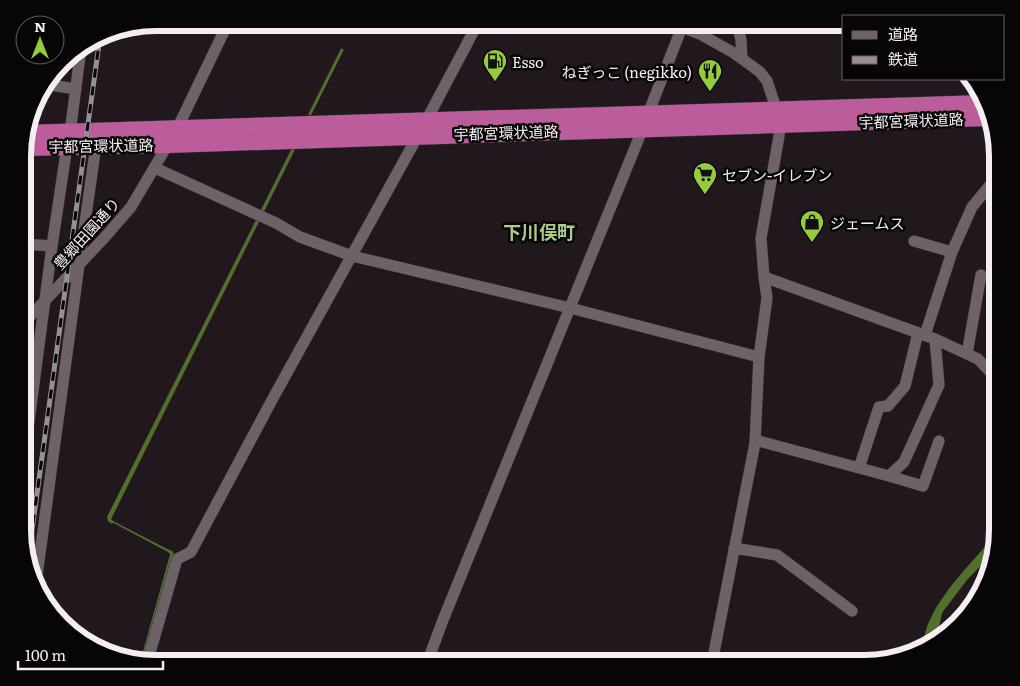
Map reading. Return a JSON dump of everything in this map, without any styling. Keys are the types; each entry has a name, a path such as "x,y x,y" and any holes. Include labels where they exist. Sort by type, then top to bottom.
{"highway":[{"name":"宇都宮環状道路","path":"777,117 977,104"},
{"name":"宇都宮環状道路","path":"32,146 68,139 777,117 982,117"},
{"name":"宇都宮環状道路","path":"33,135 68,139 96,145 173,136"}],"street":[{"path":"430,655 646,121 675,31"},
{"path":"693,31 734,53 760,72 767,81 774,102 779,136 762,238 766,298 759,357 755,440 714,654"},
{"path":"739,31 742,59"},
{"name":"豊郷田園通り","path":"31,315 119,222 131,206 173,136 223,32"},
{"path":"150,654 177,559 191,552 473,32"},
{"path":"31,406 52,246 81,57"},
{"path":"53,85 76,89"},
{"path":"38,569 96,145"},
{"path":"155,168 276,223 300,237 352,256 570,308 759,357"},
{"path":"860,468 879,407 888,406 905,386 926,336 952,252 972,207 988,188"},
{"path":"914,241 952,252"},
{"path":"31,244 52,246"},
{"path":"967,354 980,275"},
{"path":"764,277 926,336 978,359 988,370"},
{"path":"889,476 904,462 939,385 926,336"},
{"path":"755,440 923,486 939,441"},
{"path":"734,548 777,555 852,611"}],"shaded area":[{"path":"291,150 293,150 109,518 173,552 170,553 108,520 107,517"},
{"path":"987,544 984,562 967,580 942,613 939,630 924,639 931,617 957,579"}],"waterway":[{"path":"310,114 342,50"},
{"path":"112,522 109,520 293,150"},
{"path":"144,653 172,553 169,551"}],"railway":[{"path":"31,535 99,46"}],"place":[{"name":"Esso","path":"495,82"},
{"name":"ねぎっこ (negikko)","path":"710,92"},
{"name":"セブン-イレブン","path":"705,195"},
{"name":"ジェームス","path":"812,243"}],"district":[{"name":"下川俣町","path":"539,231"}]}
